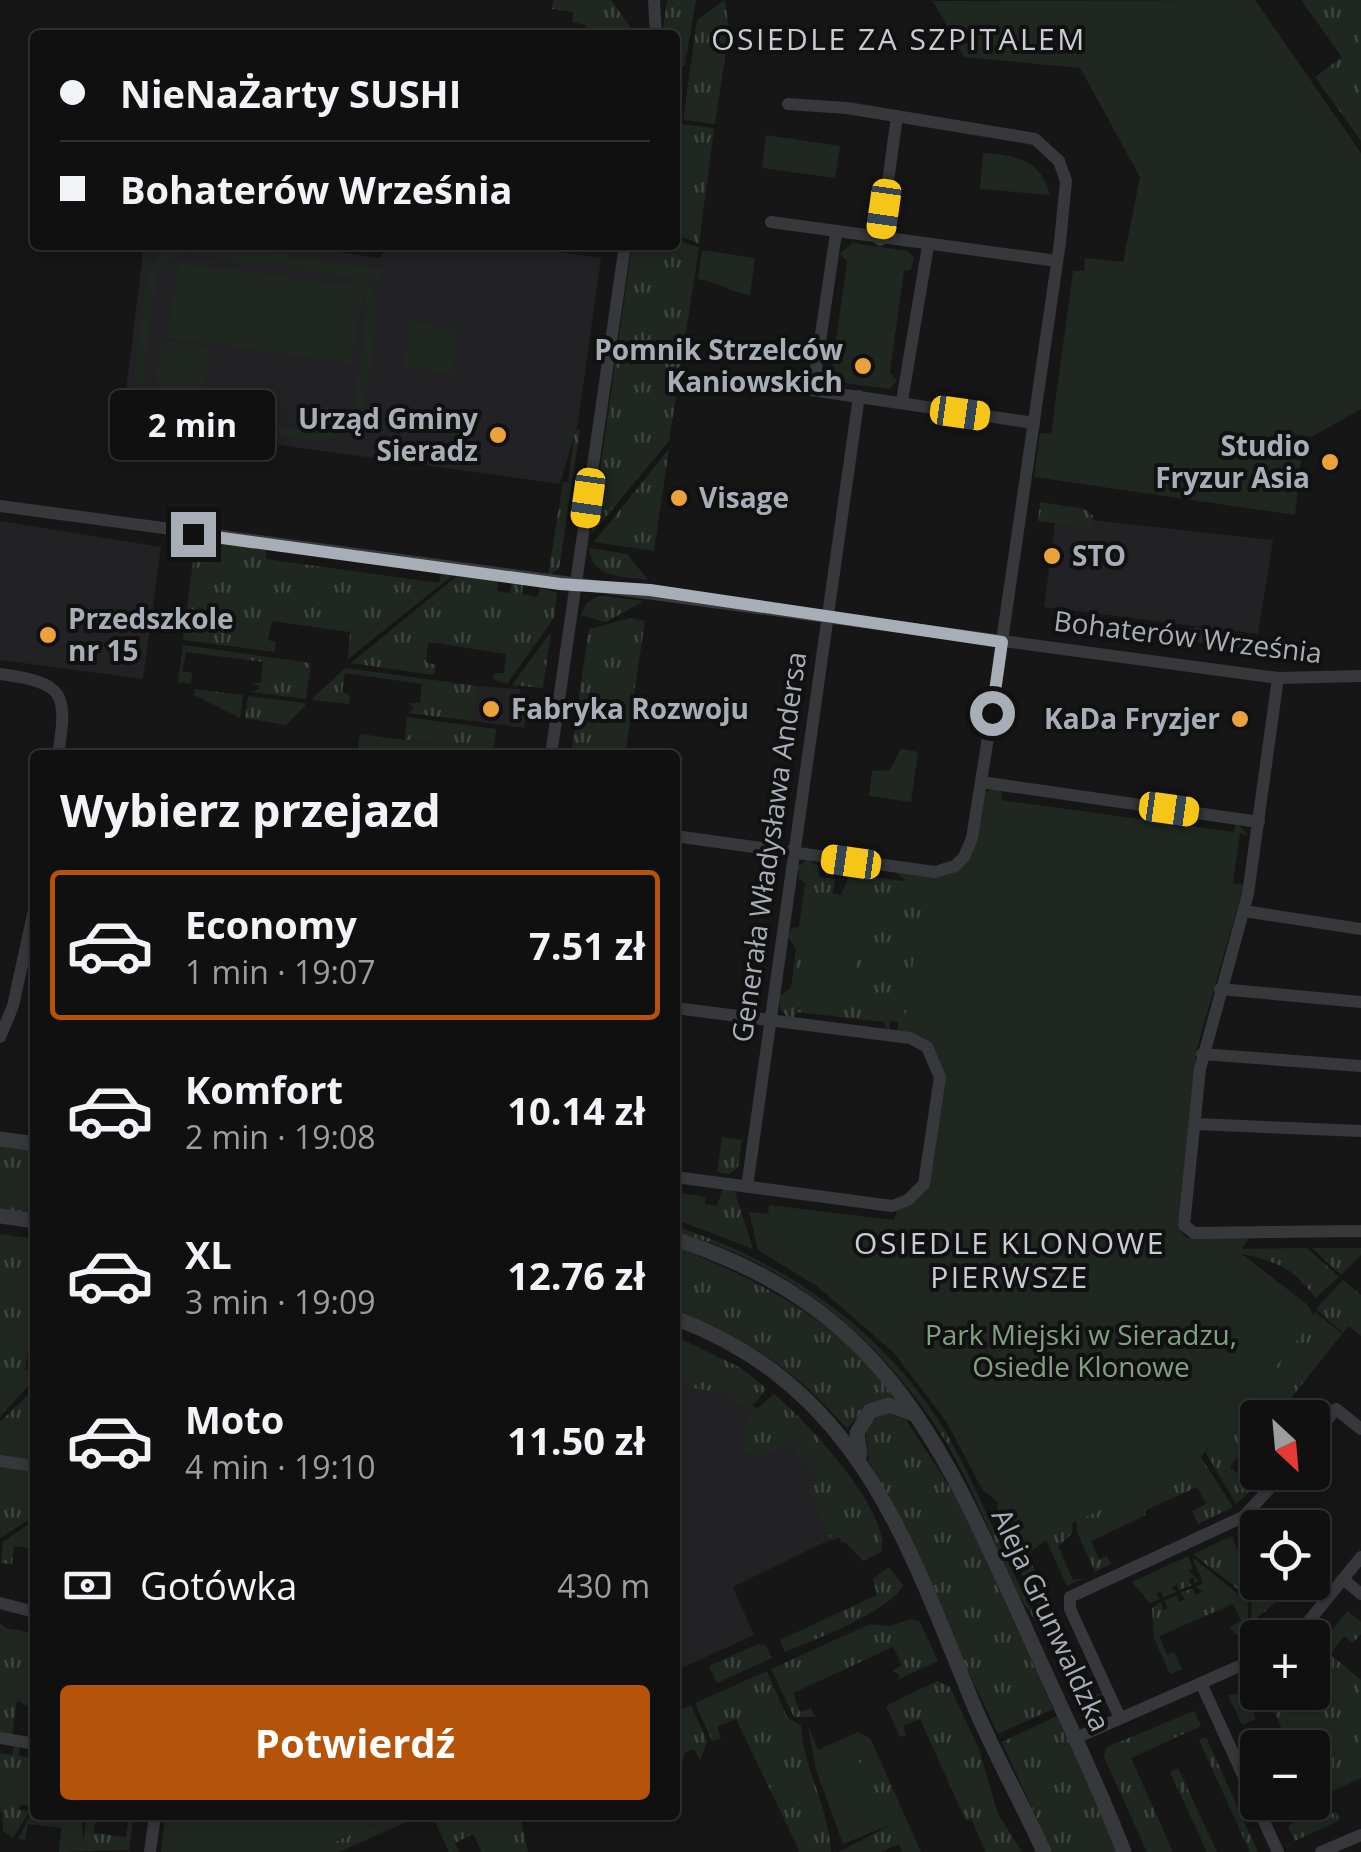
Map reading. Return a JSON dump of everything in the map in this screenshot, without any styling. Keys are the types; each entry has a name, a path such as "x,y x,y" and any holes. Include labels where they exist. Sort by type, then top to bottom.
{"street":[{"path":"654,0 656,30"},
{"path":"680,837 906,869 935,872 954,866 964,857 972,838 1002,642 1067,195 1062,170 1052,152 1014,132 788,104"},
{"path":"880,240 897,116"},
{"path":"770,222 880,240 1057,260"},
{"path":"813,389 836,234"},
{"path":"902,400 928,246"},
{"path":"552,750 623,250"},
{"path":"751,381 902,400 1034,423"},
{"name":"Generała Władysława Andersa","path":"747,1187 859,396"},
{"name":"Bohaterów Września","path":"0,506 1278,678 1361,676"},
{"path":"0,674 48,683 57,689 64,703 59,750"},
{"path":"1278,678 1244,911 1202,1054 1184,1224 1194,1232 1361,1231"},
{"path":"981,782 1259,822"},
{"path":"1244,911 1361,929"},
{"path":"0,1037 12,1006 30,926"},
{"path":"1220,989 1361,1002"},
{"path":"680,1009 910,1038 927,1047 940,1078 924,1184 908,1200 878,1204 680,1177"},
{"path":"1202,1054 1361,1066"},
{"path":"1196,1124 1361,1131"},
{"path":"0,1139 30,1143"},
{"path":"0,1216 30,1220"},
{"name":"Aleja Grunwaldzka","path":"680,1241 735,1261 808,1302 881,1366 919,1416 968,1501 1078,1737 1124,1852"},
{"path":"680,1320 732,1343 778,1374 821,1412 862,1462"},
{"path":"919,1416 889,1406 864,1416 856,1442 862,1462 945,1628 990,1742 1044,1852"},
{"path":"1330,1416 1336,1408 1361,1429"},
{"path":"0,1462 30,1465"},
{"path":"1120,1718 1070,1609 1070,1597 1242,1517 1268,1490"},
{"path":"1310,1620 1361,1557"},
{"path":"1344,1579 1361,1594"},
{"path":"0,1602 30,1611"},
{"path":"1078,1737 1240,1666"},
{"path":"1201,1683 1278,1852"},
{"path":"0,1738 30,1743"},
{"path":"150,1852 155,1820"},
{"path":"1321,1852 1361,1835"}],"shaded area":[{"path":"143,250 325,250 379,258 386,250 543,250 601,258 578,423 560,484 122,423"},
{"path":"1056,516 1273,540 1258,634 1044,607"},
{"path":"0,521 161,547 143,679 0,660"},
{"path":"478,686 520,689 519,703 528,704 524,728 473,721"},
{"path":"680,1365 733,1390 775,1422 816,1462 859,1536 842,1543 839,1538 825,1542 733,1587 754,1635 680,1669"}],"green space":[{"path":"553,0 611,0 632,30 586,30 586,25 572,22 573,12 552,9"},
{"path":"667,0 696,0 685,65 680,70 680,30 663,30"},
{"path":"725,0 729,31 715,124 683,120 697,20"},
{"path":"1255,0 1361,153 1361,409 1311,437 1297,435 1289,440 1285,457 1301,460 1295,515 1034,477 1040,433 1051,434 1073,271 1084,271 1085,258 1123,262 1140,177 1080,68 964,57 933,1"},
{"path":"1301,0 1361,0 1361,141 1315,77 1342,57"},
{"path":"680,124 714,128 699,244 680,236"},
{"path":"766,135 840,146 835,178 762,168"},
{"path":"983,153 1006,155 1034,167 1050,195 980,189"},
{"path":"680,240 699,248 669,441 591,535 631,250 680,250"},
{"path":"853,243 908,251 914,258 911,270 904,271 890,372 897,381 889,389 831,381 825,374 833,364 847,261 840,253"},
{"path":"165,250 255,250 382,269 380,279 366,278 375,297 376,327 363,402 351,429 319,442 154,414 141,400 134,372 149,268","holes":["185,252 348,276 362,287 179,263 167,337 352,364 363,290 367,306 354,406 337,428 320,433 168,412 149,397 143,373 157,275 167,260"]},
{"path":"702,250 755,258 750,295 698,279"},
{"path":"410,322 459,329 452,374 404,367"},
{"path":"162,341 211,348 203,402 154,396"},
{"path":"570,430 580,430 559,569 548,576 563,482 568,482 574,438 564,436"},
{"path":"669,449 654,551 594,542"},
{"path":"1040,502 1085,509 1093,516 1092,528 1038,521"},
{"path":"196,538 266,548 266,559 439,583 441,573 453,575 348,659 350,632 272,621 268,640 276,642 275,652 183,640"},
{"path":"589,548 627,554 648,580 602,571 591,558"},
{"path":"458,575 498,581 497,591 510,593 512,583 523,584 522,594 538,597 540,587 557,593 554,618 507,684 493,679 494,673 504,673 506,654 436,643 428,643 426,662 436,665 434,675 351,663"},
{"path":"598,596 644,601 606,622 581,615 586,604"},
{"path":"631,618 645,621 626,750 572,750 576,719 580,719 581,710 577,709 589,629"},
{"path":"1183,629 1245,635 1239,644 1247,635 1255,636 1246,649 1182,640"},
{"path":"551,632 543,688 512,685"},
{"path":"183,645 311,663 306,699 250,692 259,689 259,685 251,684 261,682 263,662 186,652 182,671 192,673 191,684 178,682"},
{"path":"345,668 478,686 473,721 408,713 414,709 409,703 420,703 422,684 345,673 342,692 350,695 349,704 311,700"},
{"path":"195,689 243,695 240,718 194,695"},
{"path":"248,696 305,706 286,725 245,718"},
{"path":"407,717 496,729 494,750 433,750 434,744 405,740"},
{"path":"360,734 435,744 434,750 358,750"},
{"path":"901,749 918,752 911,802 869,796 872,771 890,770"},
{"name":"Park Miejski w Sieradzu, Osiedle Klonowe","path":"993,789 1002,791 1001,800 1234,832 1236,823 1249,835 1240,834 1233,883 1244,885 1197,1048 1178,1227 1186,1238 1250,1237 1239,1252 1308,1305 1315,1319 1248,1400 1240,1400 1240,1410 1201,1457 1151,1487 1018,1548 1027,1527 982,1489 946,1421 894,1353 818,1287 758,1250 749,1212 768,1214 769,1205 894,1220 897,1210 915,1201 945,1073 928,1043 903,1032 923,894 894,871 959,867 984,793"},
{"path":"807,859 818,866 819,877 835,879 833,893 841,895 850,874 903,881 930,876 938,1055 928,1043 898,1032 898,1022 890,1021 889,1032 884,1022 797,1012 791,1021 780,1009 780,996 791,988 796,949 788,937 792,928 799,927 805,883 799,879 798,867"},
{"path":"813,896 865,903 852,999 800,992"},
{"path":"722,1137 742,1140 738,1167 729,1174 717,1172"},
{"path":"0,1146 30,1150 30,1213 0,1209"},
{"path":"723,1188 735,1192 753,1249 680,1221 680,1193 705,1197 705,1204 717,1206"},
{"path":"680,1228 716,1241 795,1281 865,1334 896,1365 948,1436 1041,1631 1017,1592 952,1453 917,1399 860,1336 827,1308 755,1262 680,1234"},
{"path":"0,1234 30,1238 30,1337 25,1370 30,1368 30,1384 0,1416"},
{"path":"680,1248 767,1289 824,1325 873,1371 895,1398 868,1404 847,1429 811,1391 769,1358 680,1313"},
{"path":"1307,1248 1339,1277 1315,1298 1286,1269 1225,1249"},
{"path":"1312,1248 1361,1248 1361,1255 1341,1275"},
{"path":"1343,1280 1361,1295 1361,1336 1349,1326 1343,1333 1316,1309"},
{"path":"1315,1312 1342,1334 1290,1400 1244,1400 1304,1331"},
{"path":"680,1338 741,1368 767,1389 754,1404 744,1407 724,1393 680,1386"},
{"path":"30,1393 30,1460 0,1457 0,1422"},
{"path":"774,1394 824,1445 860,1491 881,1535 881,1552 863,1561 840,1537 831,1540 809,1485 819,1479 786,1441 765,1457 744,1452 746,1418"},
{"path":"1240,1405 1240,1454 1230,1467 1240,1476 1240,1490 1251,1490 1236,1504 1206,1453"},
{"path":"883,1411 906,1420 962,1506 1053,1709 998,1734 869,1461 865,1426"},
{"path":"992,1432 1073,1516 1072,1534 1058,1546 1073,1580 1084,1578 1067,1586 1046,1540 1027,1554 1093,1695 1102,1693 1108,1703 1088,1710 999,1527"},
{"path":"1200,1456 1233,1507 1198,1524 1192,1511 1206,1504 1197,1487 1144,1511 1146,1515 1091,1541 1099,1559 1107,1556 1111,1564 1095,1572 1077,1532 1076,1519"},
{"path":"0,1466 30,1470 30,1519 0,1538"},
{"path":"30,1523 30,1548 14,1546 12,1564 1,1563 3,1542"},
{"path":"1232,1536 1238,1551 1240,1591 1193,1554"},
{"path":"1188,1556 1193,1568 1189,1571 1199,1581 1195,1583 1193,1577 1188,1580 1192,1585 1179,1590 1177,1584 1172,1587 1176,1592 1163,1597 1161,1591 1156,1594 1160,1599 1150,1603 1132,1582"},
{"path":"1192,1557 1240,1596 1240,1600 1248,1602 1248,1620 1241,1620 1233,1604 1159,1636 1167,1655 1174,1652 1182,1669 1170,1674 1154,1638 1152,1608 1161,1602 1163,1610 1168,1608 1164,1601 1177,1595 1179,1602 1185,1599 1180,1593 1193,1588 1195,1595 1203,1592 1196,1587 1203,1583"},
{"path":"889,1567 903,1585 885,1604 785,1652 780,1640 877,1595 873,1579"},
{"path":"1252,1600 1279,1600 1254,1620"},
{"path":"1348,1611 1361,1622 1361,1634 1353,1643 1344,1636 1330,1654 1330,1632"},
{"path":"912,1619 920,1622 938,1661 897,1680 900,1675 892,1671 902,1665 893,1647 793,1693 800,1712 811,1708 815,1717 794,1717 771,1669 870,1624 889,1626"},
{"path":"1240,1622 1240,1638 1229,1627"},
{"path":"0,1623 5,1628 30,1632 30,1707 17,1701 12,1735 0,1733"},
{"path":"758,1644 766,1646 772,1658 717,1683 709,1666"},
{"path":"1330,1654 1361,1680 1361,1778 1330,1792 1330,1730 1282,1730 1273,1710 1330,1710"},
{"path":"767,1671 787,1717 801,1726 831,1852 800,1852 736,1719 717,1727 721,1738 712,1741 695,1703"},
{"path":"937,1681 950,1687 979,1749 998,1814 1022,1852 986,1852 971,1819 966,1821 920,1719 903,1726 906,1735 900,1737 886,1706"},
{"path":"1240,1694 1240,1710 1255,1710 1256,1719 1242,1725 1228,1695"},
{"path":"691,1705 707,1741 700,1760 694,1749 685,1753 680,1766 680,1710"},
{"path":"1194,1711 1201,1726 1131,1758 1173,1852 1147,1852 1104,1757 1107,1747"},
{"path":"1057,1716 1119,1852 1052,1852 1002,1742"},
{"path":"808,1726 818,1750 858,1732 870,1738 921,1852 902,1852 899,1844 880,1852 838,1852 889,1826 855,1754 816,1770"},
{"path":"1206,1737 1240,1820 1244,1820 1258,1852 1250,1852 1199,1740"},
{"path":"14,1745 20,1746 19,1756 30,1757 30,1806 20,1805 19,1810 30,1811 13,1838 3,1831 2,1807 0,1816 0,1753 12,1755"},
{"path":"855,1754 890,1825 843,1844 816,1770"},
{"path":"1178,1768 1217,1852 1207,1852 1170,1772"},
{"path":"1336,1812 1340,1820 1295,1841 1288,1827 1296,1820 1330,1820 1330,1814"},
{"path":"30,1815 30,1820 82,1820 83,1843 86,1820 96,1820 94,1833 126,1837 128,1820 133,1820 129,1850 59,1852 61,1828 28,1824 25,1840 18,1839"},
{"path":"164,1820 382,1820 313,1852 161,1852"},
{"path":"382,1820 411,1820 339,1852 313,1852"},
{"path":"434,1820 521,1820 528,1852 482,1852 473,1834 455,1843 459,1852 449,1852"}],"place":[{"name":"Pomnik Strzelców Kaniowskich","path":"863,366"},
{"name":"Urząd Gminy Sieradz","path":"498,435"},
{"name":"Studio Fryzur Asia","path":"1330,462"},
{"name":"Visage","path":"679,498"},
{"name":"STO","path":"1052,556"},
{"name":"Przedszkole nr 15","path":"48,635"},
{"name":"Fabryka Rozwoju","path":"491,709"},
{"name":"KaDa Fryzjer","path":"1240,719"}],"district":[{"name":"OSIEDLE ZA SZPITALEM","path":"899,40"},
{"name":"OSIEDLE KLONOWE PIERWSZE","path":"1010,1261"}],"route":[{"path":"193,534 560,584 576,582 650,590 1002,642 992,713"}]}
